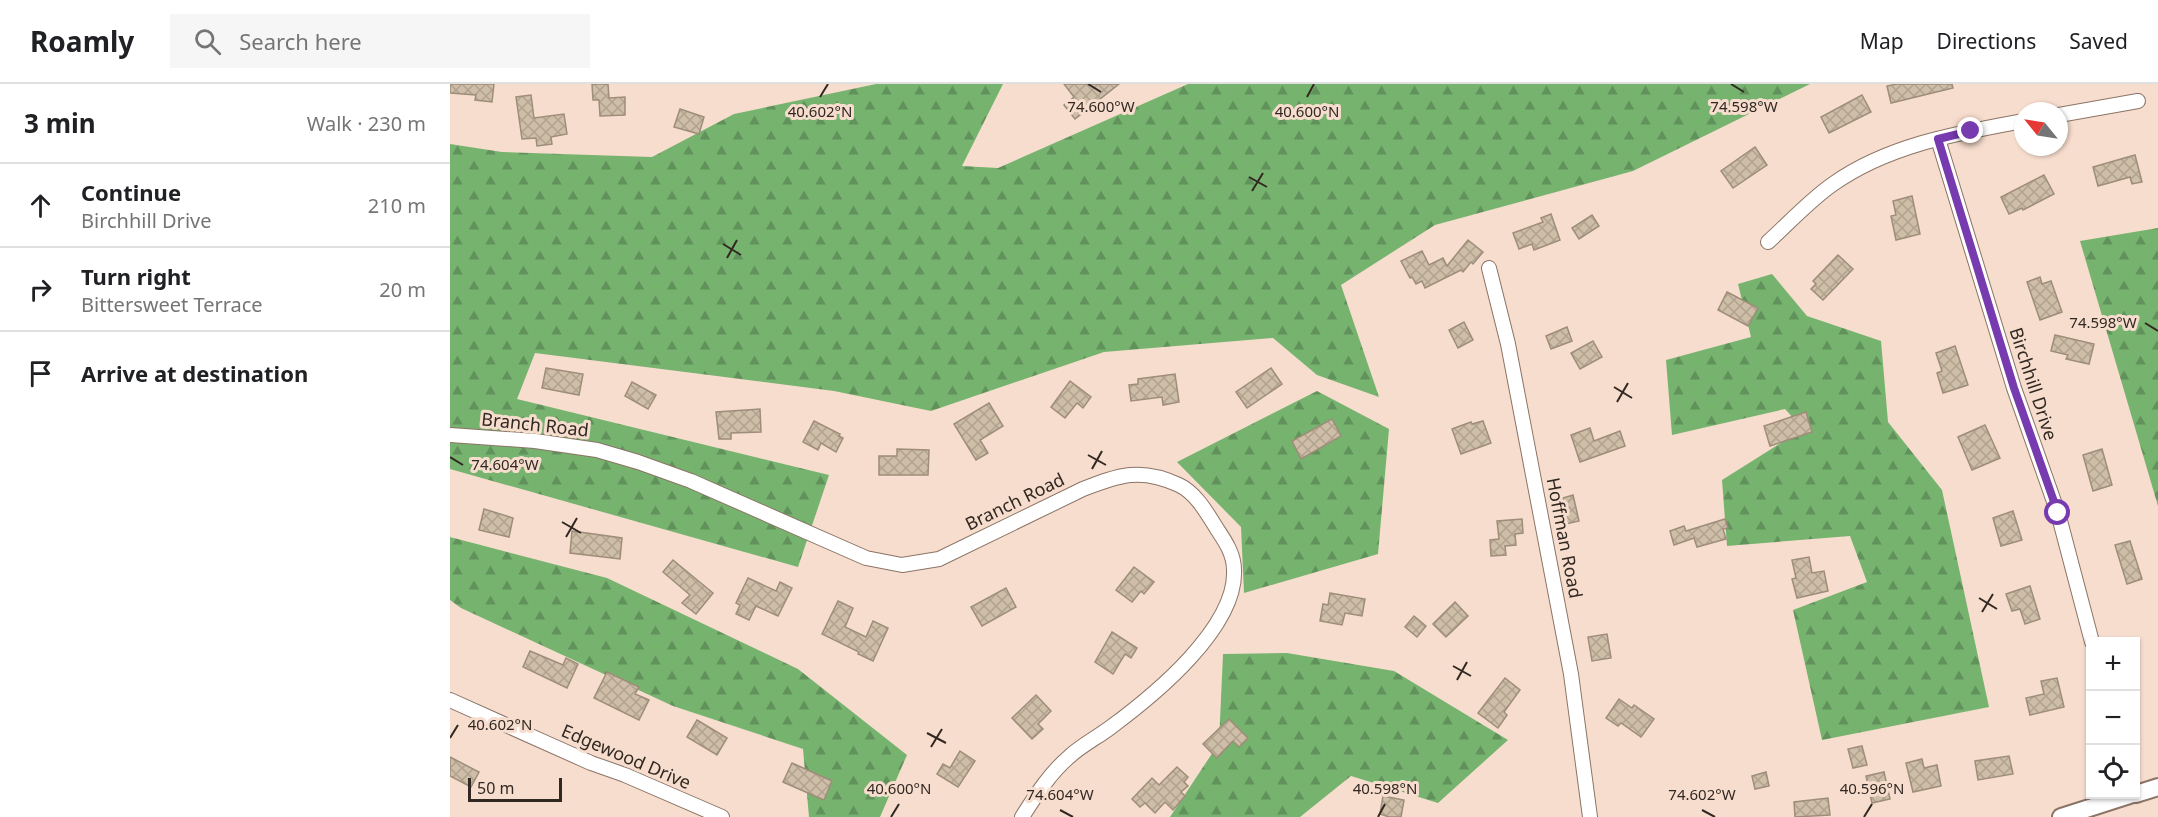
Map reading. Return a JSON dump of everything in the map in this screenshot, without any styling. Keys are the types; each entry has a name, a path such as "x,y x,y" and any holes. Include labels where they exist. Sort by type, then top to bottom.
{"street":[{"path":"2068,113 2138,101"},
{"path":"1768,242 1832,184 1862,166 1897,150 2014,123"},
{"name":"Birchhill Drive","path":"1938,139 2014,388 2058,513 2091,637"},
{"name":"Hoffman Road","path":"1489,268 1508,344 1571,674 1590,817"},
{"name":"Branch Road","path":"450,435 535,441 597,450 691,481 866,558 902,565 939,560 1083,489 1106,480 1128,474 1144,474 1161,476 1183,487 1195,497 1229,546 1234,568 1234,581 1218,622 1204,642 1157,691 1070,755 1043,785 1022,817"},
{"name":"Edgewood Drive","path":"450,700 591,763 625,775 722,817"},
{"path":"2140,792 2158,787"},
{"path":"2061,817 2117,799"}],"green space":[{"path":"876,84 1003,84 962,166 998,168 1188,84 1810,84 1633,171 1435,225 1341,285 1379,397 1317,375 1273,338 1104,352 931,411 834,391 535,353 517,399 829,475 798,567 450,469 450,144 502,152 652,157 734,114"},
{"path":"2158,228 2158,506 2080,241"},
{"path":"1772,274 1807,316 1881,341 1888,422 1942,490 1989,707 1822,740 1793,610 1867,582 1850,536 1727,546 1722,480 1803,429 1785,409 1672,435 1666,360 1751,337 1738,284"},
{"path":"1317,391 1389,429 1378,554 1244,593 1241,527 1177,462"},
{"path":"450,537 607,578 798,669 907,755 880,817 809,817 803,749 673,706 461,608 450,600"},
{"path":"1287,653 1394,671 1508,740 1438,803 1351,776 1300,817 1170,817 1219,743 1223,654"}],"building":[{"path":"450,84 494,84 492,102 475,100 476,95 450,93"},
{"path":"592,84 608,84 609,98 625,97 625,115 600,116 599,100 593,100"},
{"path":"1064,84 1119,84 1075,119 1064,105 1074,97"},
{"path":"1952,84 1953,88 1891,103 1887,86"},
{"path":"531,95 534,118 564,114 567,134 551,137 552,144 537,146 536,138 522,139 516,97"},
{"path":"1862,95 1871,112 1829,133 1821,117"},
{"path":"680,109 704,117 699,134 674,127"},
{"path":"1755,147 1767,165 1733,188 1721,171"},
{"path":"2135,155 2142,182 2132,184 2130,177 2098,186 2093,167"},
{"path":"2044,175 2054,194 2023,210 2022,208 2009,214 2001,197"},
{"path":"1912,196 1920,234 1896,240 1891,216 1896,215 1893,201"},
{"path":"1551,214 1560,240 1534,250 1532,244 1519,249 1513,233 1543,222 1541,218"},
{"path":"1592,215 1599,226 1579,239 1572,228"},
{"path":"1468,240 1483,252 1473,264 1471,262 1463,272 1461,270 1425,288 1422,281 1416,284 1412,277 1410,278 1401,261 1422,251 1429,265 1443,258 1447,266"},
{"path":"1838,255 1853,269 1823,300 1811,289 1816,284 1813,281"},
{"path":"2040,277 2042,284 2051,281 2062,312 2040,320 2027,282"},
{"path":"1727,292 1758,308 1748,326 1718,310"},
{"path":"1464,322 1473,340 1458,348 1449,330"},
{"path":"1567,327 1572,341 1551,349 1546,336"},
{"path":"2055,335 2094,344 2089,364 2066,359 2068,355 2051,351"},
{"path":"1593,341 1602,357 1580,369 1571,353"},
{"path":"1955,346 1968,385 1943,393 1937,373 1942,371 1936,353"},
{"path":"546,368 583,374 579,395 542,388"},
{"path":"1271,368 1282,384 1247,408 1236,392"},
{"path":"1175,374 1179,402 1163,405 1162,397 1131,401 1129,385 1138,384 1138,379"},
{"path":"1070,381 1091,397 1083,408 1077,403 1065,418 1051,407"},
{"path":"632,382 656,395 648,409 625,396"},
{"path":"989,403 1003,426 980,440 988,453 976,460 954,424"},
{"path":"760,409 761,432 731,433 731,439 719,439 716,412"},
{"path":"1806,412 1812,432 1770,446 1764,426"},
{"path":"1332,419 1341,436 1301,459 1292,441"},
{"path":"814,421 840,434 839,436 843,438 836,452 821,443 818,450 803,442"},
{"path":"1483,421 1491,443 1461,454 1452,429 1471,422 1472,424"},
{"path":"1985,425 2000,458 1972,470 1958,437"},
{"path":"1590,428 1594,441 1620,431 1625,446 1580,462 1571,435"},
{"path":"897,449 929,450 928,475 879,475 879,456 897,456"},
{"path":"2102,449 2112,485 2093,491 2083,455"},
{"path":"1573,495 1579,521 1561,525 1557,507 1564,506 1563,498"},
{"path":"484,509 513,518 509,537 479,530"},
{"path":"2013,511 2022,540 2001,546 1993,518"},
{"path":"1522,519 1523,533 1515,534 1516,545 1505,546 1506,555 1491,556 1490,540 1499,539 1497,521"},
{"path":"1725,519 1728,528 1723,529 1726,539 1697,547 1694,538 1674,545 1670,531 1684,526 1686,531"},
{"path":"572,531 622,538 620,559 570,553"},
{"path":"2130,541 2142,579 2127,584 2115,545"},
{"path":"1809,557 1812,573 1824,571 1828,591 1797,598 1792,579 1796,578 1792,560"},
{"path":"673,560 713,593 696,614 682,603 690,595 663,572"},
{"path":"1134,567 1154,582 1144,594 1141,591 1132,602 1116,590"},
{"path":"748,578 776,591 780,582 792,588 778,616 756,606 749,620 736,614 740,605 736,603"},
{"path":"2030,586 2040,619 2025,624 2020,609 2012,611 2006,594"},
{"path":"1006,588 1016,607 982,626 971,607"},
{"path":"1330,593 1365,599 1362,616 1345,613 1342,625 1320,621 1323,604 1328,605"},
{"path":"838,601 853,608 845,627 866,637 873,621 888,628 873,661 822,634"},
{"path":"1455,602 1468,616 1446,637 1433,624"},
{"path":"1414,616 1426,626 1417,637 1405,627"},
{"path":"1112,632 1137,648 1131,658 1125,654 1113,674 1095,662"},
{"path":"1607,634 1611,658 1592,661 1588,637"},
{"path":"530,651 563,665 566,658 578,664 567,688 523,667"},
{"path":"607,672 639,687 635,694 649,700 639,720 594,698"},
{"path":"1505,678 1520,690 1504,712 1507,715 1498,728 1478,713"},
{"path":"2057,678 2064,707 2030,715 2026,698 2044,694 2041,681"},
{"path":"1036,695 1051,711 1038,724 1043,729 1032,739 1012,718"},
{"path":"1619,699 1632,708 1634,705 1654,719 1641,737 1621,723 1618,726 1606,718"},
{"path":"1229,719 1248,738 1239,747 1233,741 1217,758 1203,744"},
{"path":"697,720 727,738 717,755 687,737"},
{"path":"1862,746 1867,765 1853,768 1848,749"},
{"path":"960,751 975,761 958,787 937,774 943,764 950,768"},
{"path":"2009,756 2013,774 1978,780 1975,761"},
{"path":"450,757 479,772 471,787 450,776"},
{"path":"1922,759 1924,768 1937,765 1941,786 1913,792 1906,763"},
{"path":"792,763 832,781 824,800 783,782"},
{"path":"1177,767 1188,777 1184,782 1188,786 1181,792 1185,796 1173,810 1165,802 1155,813 1145,803 1140,807 1132,799 1152,778 1159,785"},
{"path":"1766,772 1769,786 1755,789 1752,776"},
{"path":"1884,772 1890,799 1872,803 1866,776"},
{"path":"1383,796 1404,800 1401,817 1380,814"},
{"path":"1828,798 1830,815 1795,817 1794,802"}],"route":[{"path":"1971,131 1938,139 2014,388 2058,513"}]}
